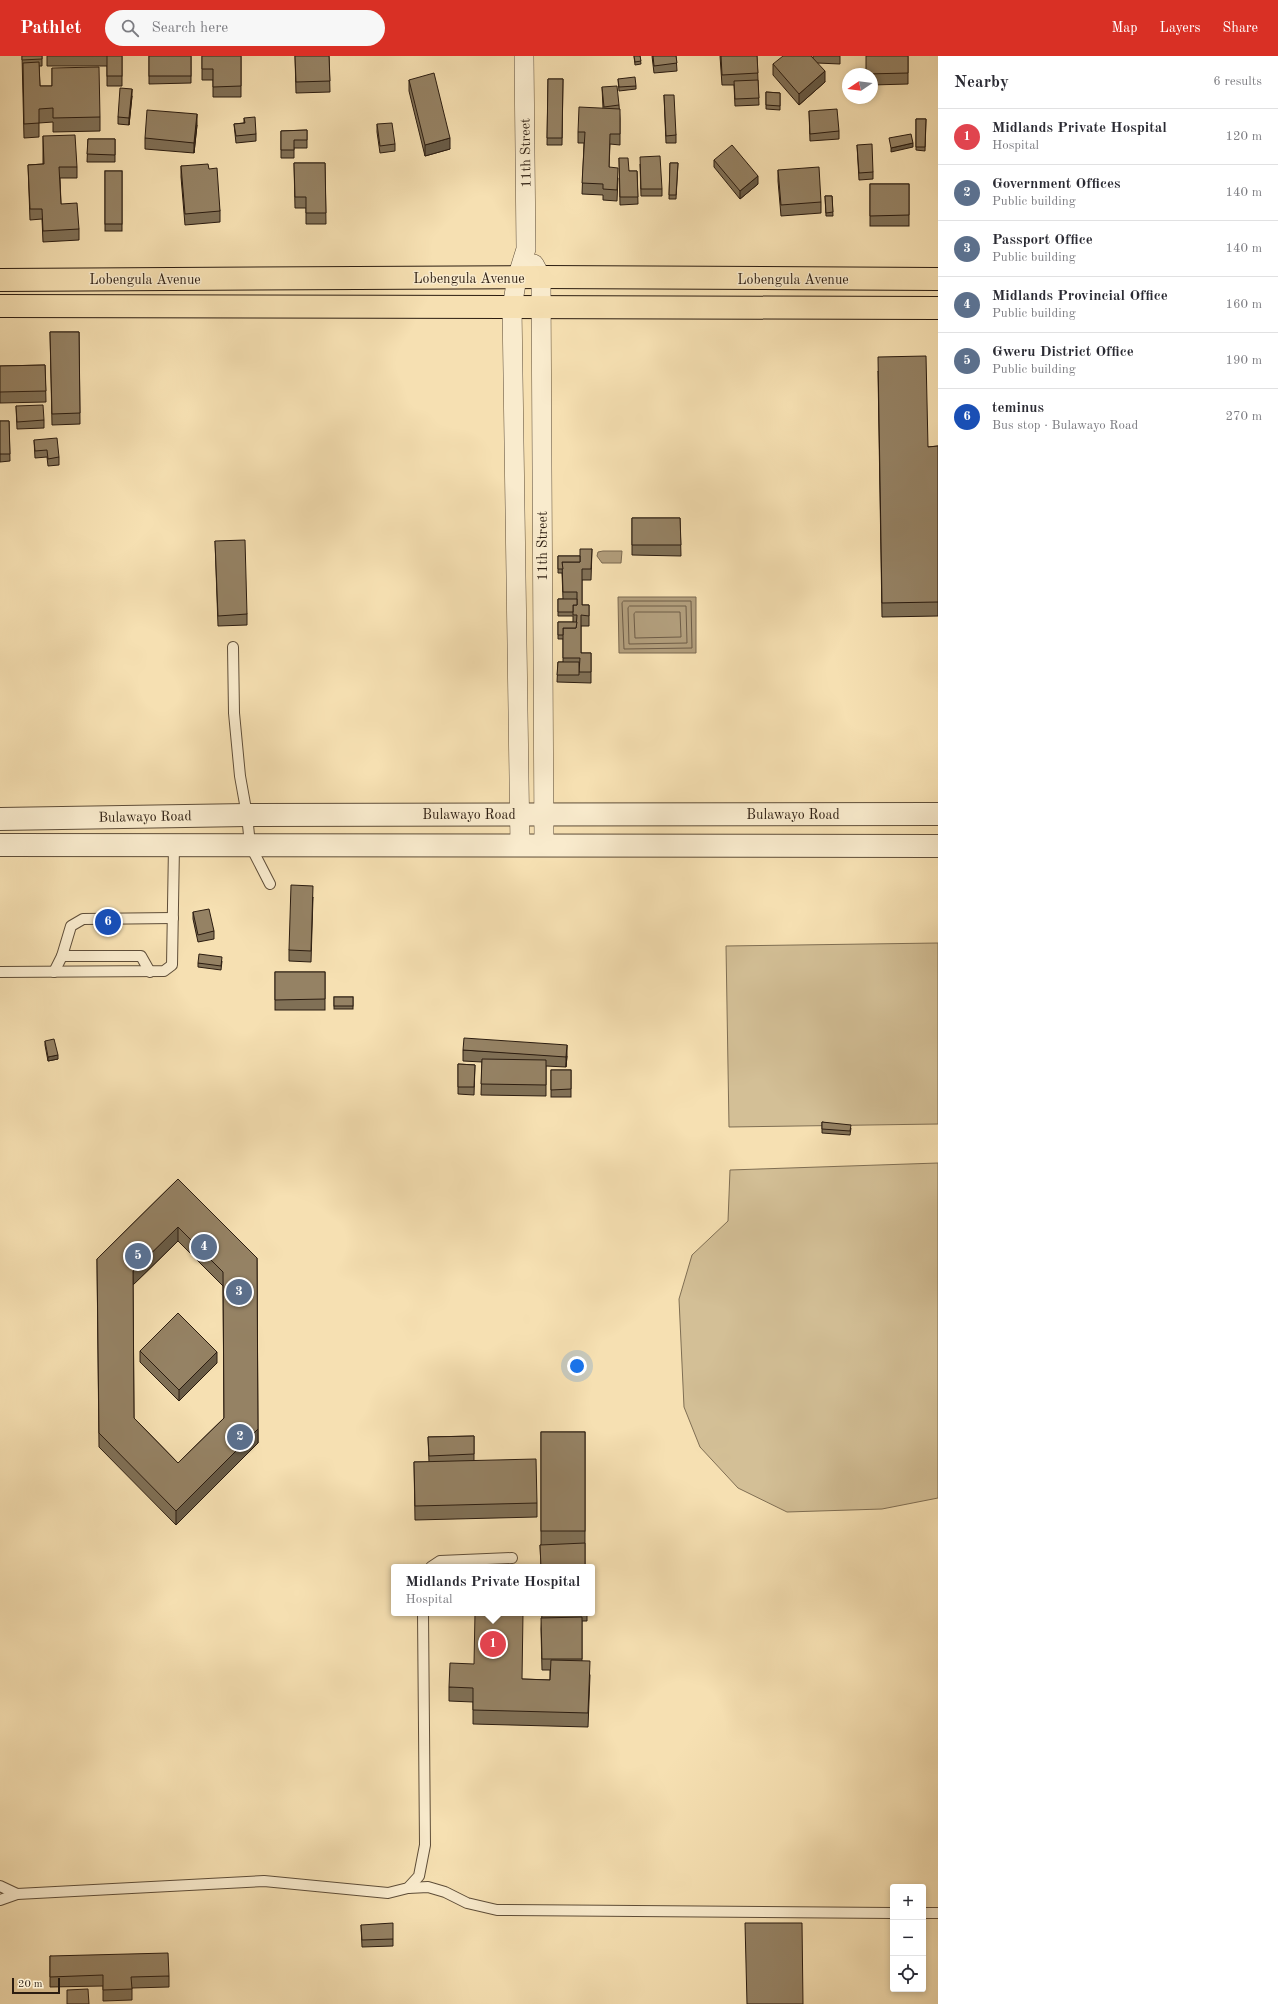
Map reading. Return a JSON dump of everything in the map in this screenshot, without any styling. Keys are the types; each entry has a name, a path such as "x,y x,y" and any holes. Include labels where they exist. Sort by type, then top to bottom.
{"highway":[{"name":"Lobengula Avenue","path":"0,280 517,278 938,279"},
{"name":"Lobengula Avenue","path":"0,306 938,308"}],"street":[{"name":"11th Street","path":"520,845 512,308 517,278 526,249 524,56"},
{"name":"11th Street","path":"526,249 540,278 541,307 544,845"},
{"name":"Bulawayo Road","path":"0,819 247,815 543,813 938,814"},
{"name":"Bulawayo Road","path":"0,845 938,846"}],"lane":[{"path":"232,648 234,713 240,776 247,815 250,845 270,884"},
{"path":"0,972 164,972 172,965 174,846"},
{"path":"54,972 62,956 71,926 83,918 173,918"},
{"path":"62,956 141,956 150,972"},
{"path":"436,1564 440,1561 512,1558"},
{"path":"408,1888 419,1876 425,1845 423,1616"},
{"path":"0,1900 17,1894 264,1881 388,1893 408,1888 428,1887 445,1892 467,1903 497,1910 890,1913"},
{"path":"0,1886 17,1894"},
{"path":"926,1913 938,1913"}],"shaded area":[{"path":"938,943 938,1124 729,1127 726,946"},
{"path":"938,1163 938,1498 882,1509 787,1512 738,1488 700,1447 684,1407 679,1299 692,1255 728,1221 730,1170"}],"water":[{"path":"622,551 621,563 602,563 597,556 598,552"},
{"path":"618,597 696,597 696,653 619,653"}],"building":[{"path":"22,56 42,56 42,59 22,60"},
{"path":"107,56 122,56 122,76 107,76"},
{"path":"149,56 191,56 191,76 149,76"},
{"path":"202,56 241,56 241,86 213,87 213,69 202,69"},
{"path":"295,56 329,56 330,81 296,82"},
{"path":"634,56 640,56 641,61 635,62"},
{"path":"653,56 676,56 677,63 654,66"},
{"path":"721,56 757,56 758,73 722,75"},
{"path":"783,56 811,56 825,71 799,94 773,64"},
{"path":"866,56 908,56 908,73 878,74 878,68 866,68"},
{"path":"39,62 40,86 52,86 52,68 99,67 100,117 53,118 53,108 39,109 39,123 24,124 23,63"},
{"path":"434,73 450,138 425,145 409,80"},
{"path":"635,77 636,86 619,87 618,79"},
{"path":"548,79 563,79 562,138 547,138"},
{"path":"758,80 759,98 735,99 734,81"},
{"path":"617,86 619,105 604,107 602,87"},
{"path":"120,88 132,89 129,118 118,117"},
{"path":"766,92 780,93 780,106 766,105"},
{"path":"664,95 674,95 676,135 666,136"},
{"path":"579,107 620,109 620,134 610,134 609,167 618,168 617,190 603,189 603,184 582,183 585,132 578,132"},
{"path":"837,109 839,131 810,134 809,111"},
{"path":"147,110 197,114 194,143 145,138"},
{"path":"255,117 256,134 236,136 234,124 245,123 244,118"},
{"path":"916,119 926,119 925,147 916,147"},
{"path":"392,123 395,144 380,146 377,124"},
{"path":"307,130 307,140 294,140 294,150 281,150 281,131"},
{"path":"911,134 913,143 891,148 889,138"},
{"path":"75,135 77,167 59,167 61,204 77,203 79,229 43,231 42,209 30,209 28,165 44,164 43,136"},
{"path":"88,139 115,139 115,155 87,154"},
{"path":"872,144 873,172 859,173 857,145"},
{"path":"732,145 758,176 740,191 714,160"},
{"path":"660,156 662,189 641,189 640,157"},
{"path":"619,158 628,158 629,171 637,171 638,197 620,197"},
{"path":"294,163 325,163 326,213 306,213 306,197 295,197"},
{"path":"670,163 678,163 676,195 669,195"},
{"path":"208,164 209,169 217,168 220,211 185,214 181,166"},
{"path":"819,167 821,202 781,205 778,170"},
{"path":"105,171 122,171 122,224 105,224"},
{"path":"870,184 909,184 909,215 870,216"},
{"path":"825,196 832,196 833,212 826,213"},
{"path":"50,332 79,332 80,413 52,414"},
{"path":"926,356 928,447 938,446 938,602 882,603 878,357"},
{"path":"45,365 46,391 0,392 0,366"},
{"path":"43,405 44,420 17,422 16,406"},
{"path":"0,421 9,421 10,454 0,454"},
{"path":"57,438 59,457 48,459 47,450 35,451 34,440"},
{"path":"632,518 680,518 681,545 632,545"},
{"path":"245,540 247,614 218,616 215,541"},
{"path":"580,549 592,549 591,569 582,569 582,605 589,605 589,616 581,615 581,653 591,653 591,672 579,672 580,658 563,658 563,628 576,628 577,615 573,615 573,605 577,605 577,592 563,592 562,562 580,562"},
{"path":"558,556 580,556 580,562 562,562 563,569 558,569"},
{"path":"558,599 577,599 577,605 573,605 573,612 558,612"},
{"path":"558,622 577,622 576,628 563,628 563,635 558,635"},
{"path":"558,662 579,662 579,675 557,675"},
{"path":"291,885 313,886 311,951 289,950"},
{"path":"209,909 214,931 198,935 193,912"},
{"path":"199,954 222,957 221,966 198,963"},
{"path":"275,972 325,972 325,999 275,1000"},
{"path":"334,997 353,997 353,1006 334,1006"},
{"path":"464,1038 567,1045 566,1057 463,1050"},
{"path":"54,1039 58,1055 48,1057 45,1041"},
{"path":"482,1059 546,1060 546,1085 481,1084"},
{"path":"458,1064 475,1065 474,1087 458,1087"},
{"path":"551,1070 571,1070 571,1089 551,1090"},
{"path":"822,1122 851,1125 850,1131 822,1129"},
{"path":"178,1179 257,1258 258,1429 176,1511 99,1433 97,1259","holes":["178,1227 223,1272 224,1418 178,1463 134,1418 133,1271"]},
{"path":"178,1313 217,1352 179,1390 140,1351"},
{"path":"541,1432 585,1432 585,1531 541,1531"},
{"path":"474,1436 474,1454 429,1456 428,1437"},
{"path":"536,1459 537,1503 415,1506 414,1462"},
{"path":"585,1543 585,1564 541,1564 540,1545"},
{"path":"475,1616 523,1616 522,1679 550,1680 551,1660 590,1661 588,1713 473,1710 473,1688 449,1687 450,1663 474,1664"},
{"path":"582,1617 582,1659 542,1659 541,1618"},
{"path":"393,1923 393,1939 362,1940 361,1925"},
{"path":"745,1923 802,1923 803,2004 747,2004"},
{"path":"168,1953 169,1976 131,1977 132,1989 103,1990 103,1975 50,1977 50,1956"},
{"path":"88,1989 89,2004 67,2004 67,1990"}],"place":[{"name":"teminus","path":"108,922"},
{"name":"Midlands Provincial Office","path":"204,1247"},
{"name":"Gweru District Office","path":"138,1256"},
{"name":"Passport Office","path":"239,1292"},
{"name":"Government Offices","path":"240,1437"},
{"name":"Midlands Private Hospital","path":"493,1644"}]}
